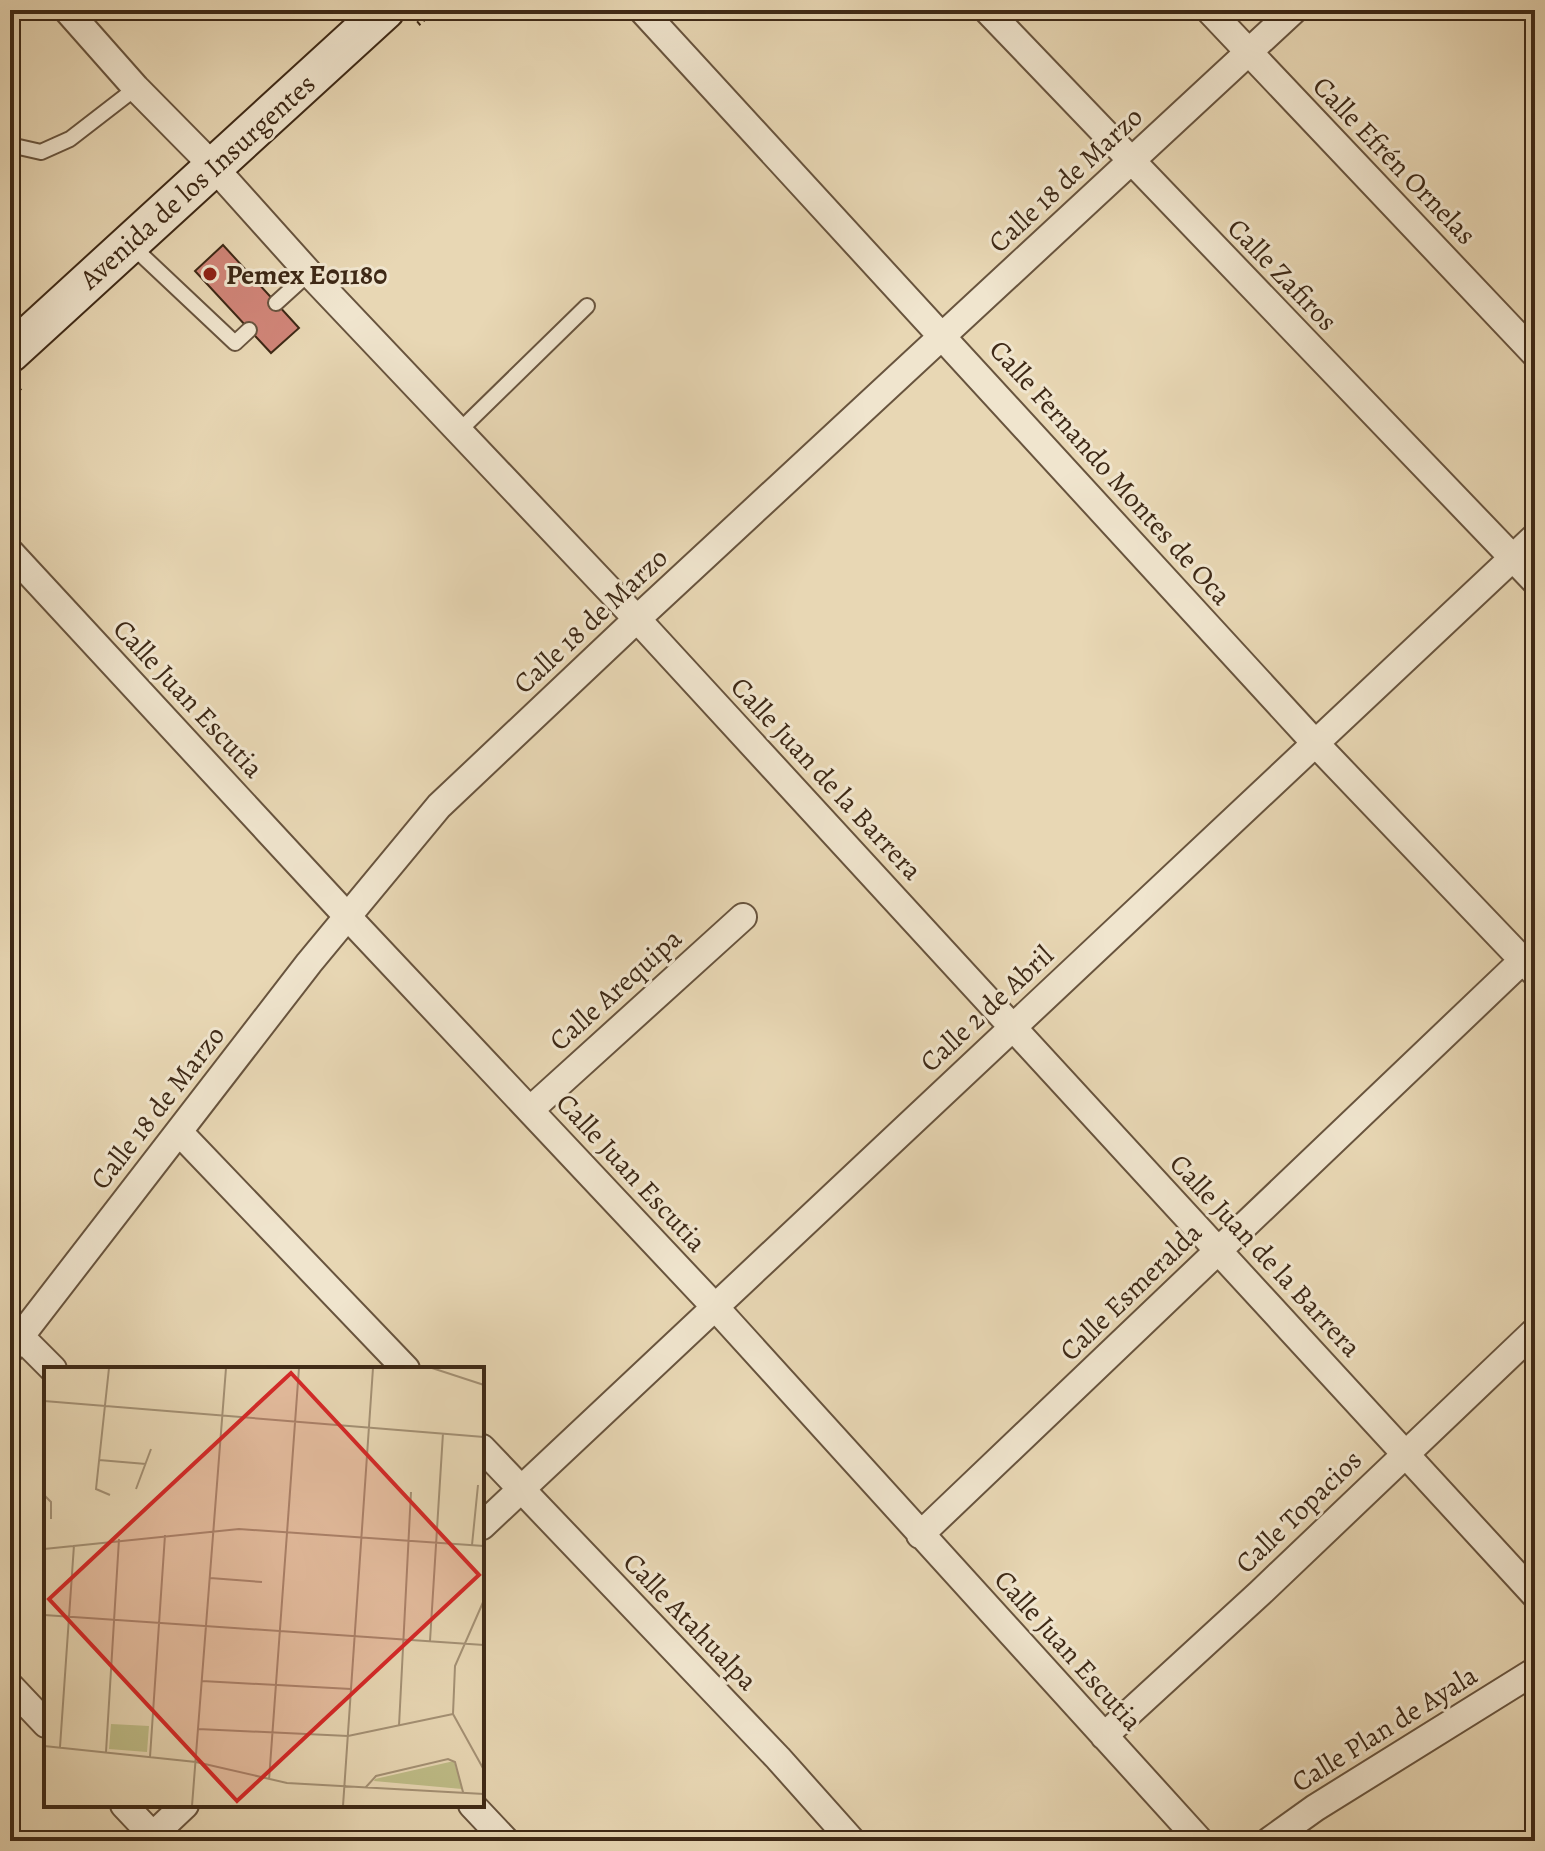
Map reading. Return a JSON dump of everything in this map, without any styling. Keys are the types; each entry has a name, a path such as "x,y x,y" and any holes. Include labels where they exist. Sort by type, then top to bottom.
{"main road":[{"name":"Avenida de los Insurgentes","path":"10,353 385,10"}],"street":[{"name":"Calle Juan de la Barrera","path":"67,10 309,273 637,619 1535,1595"},
{"name":"Calle Fernando Montes de Oca","path":"642,10 1316,744 1529,967"},
{"name":"Calle Zafiros","path":"987,10 1535,581"},
{"name":"Calle Efrén Ornelas","path":"1209,10 1535,354"},
{"name":"Calle 18 de Marzo","path":"15,1343 347,916 439,806 1294,10"},
{"name":"Calle 2 de Abril","path":"484,1524 1535,537"},
{"name":"Calle Juan Escutia","path":"10,552 715,1307 1200,1841"},
{"name":"Calle Arequipa","path":"530,1110 743,917"},
{"name":"Calle Esmeralda","path":"920,1535 1218,1251 1529,967"},
{"path":"179,1132 404,1367"},
{"name":"Calle Topacios","path":"1104,1736 1260,1593 1535,1331"},
{"path":"15,1343 50,1367"},
{"name":"Calle Atahualpa","path":"484,1450 778,1758 852,1841"},
{"name":"Calle Plan de Ayala","path":"1269,1841 1315,1808 1535,1671"},
{"path":"10,1686 44,1722"},
{"path":"126,1807 153,1839 183,1807"},
{"path":"474,1807 506,1841"}],"lane":[{"path":"10,145 41,152 70,139 136,88"},
{"path":"129,242 235,343 249,330"},
{"path":"276,303 309,273"},
{"path":"459,431 587,306"}],"building":[{"path":"223,245 299,328 271,353 195,271"}],"place":[{"name":"Pemex E01180","path":"210,274"}]}
